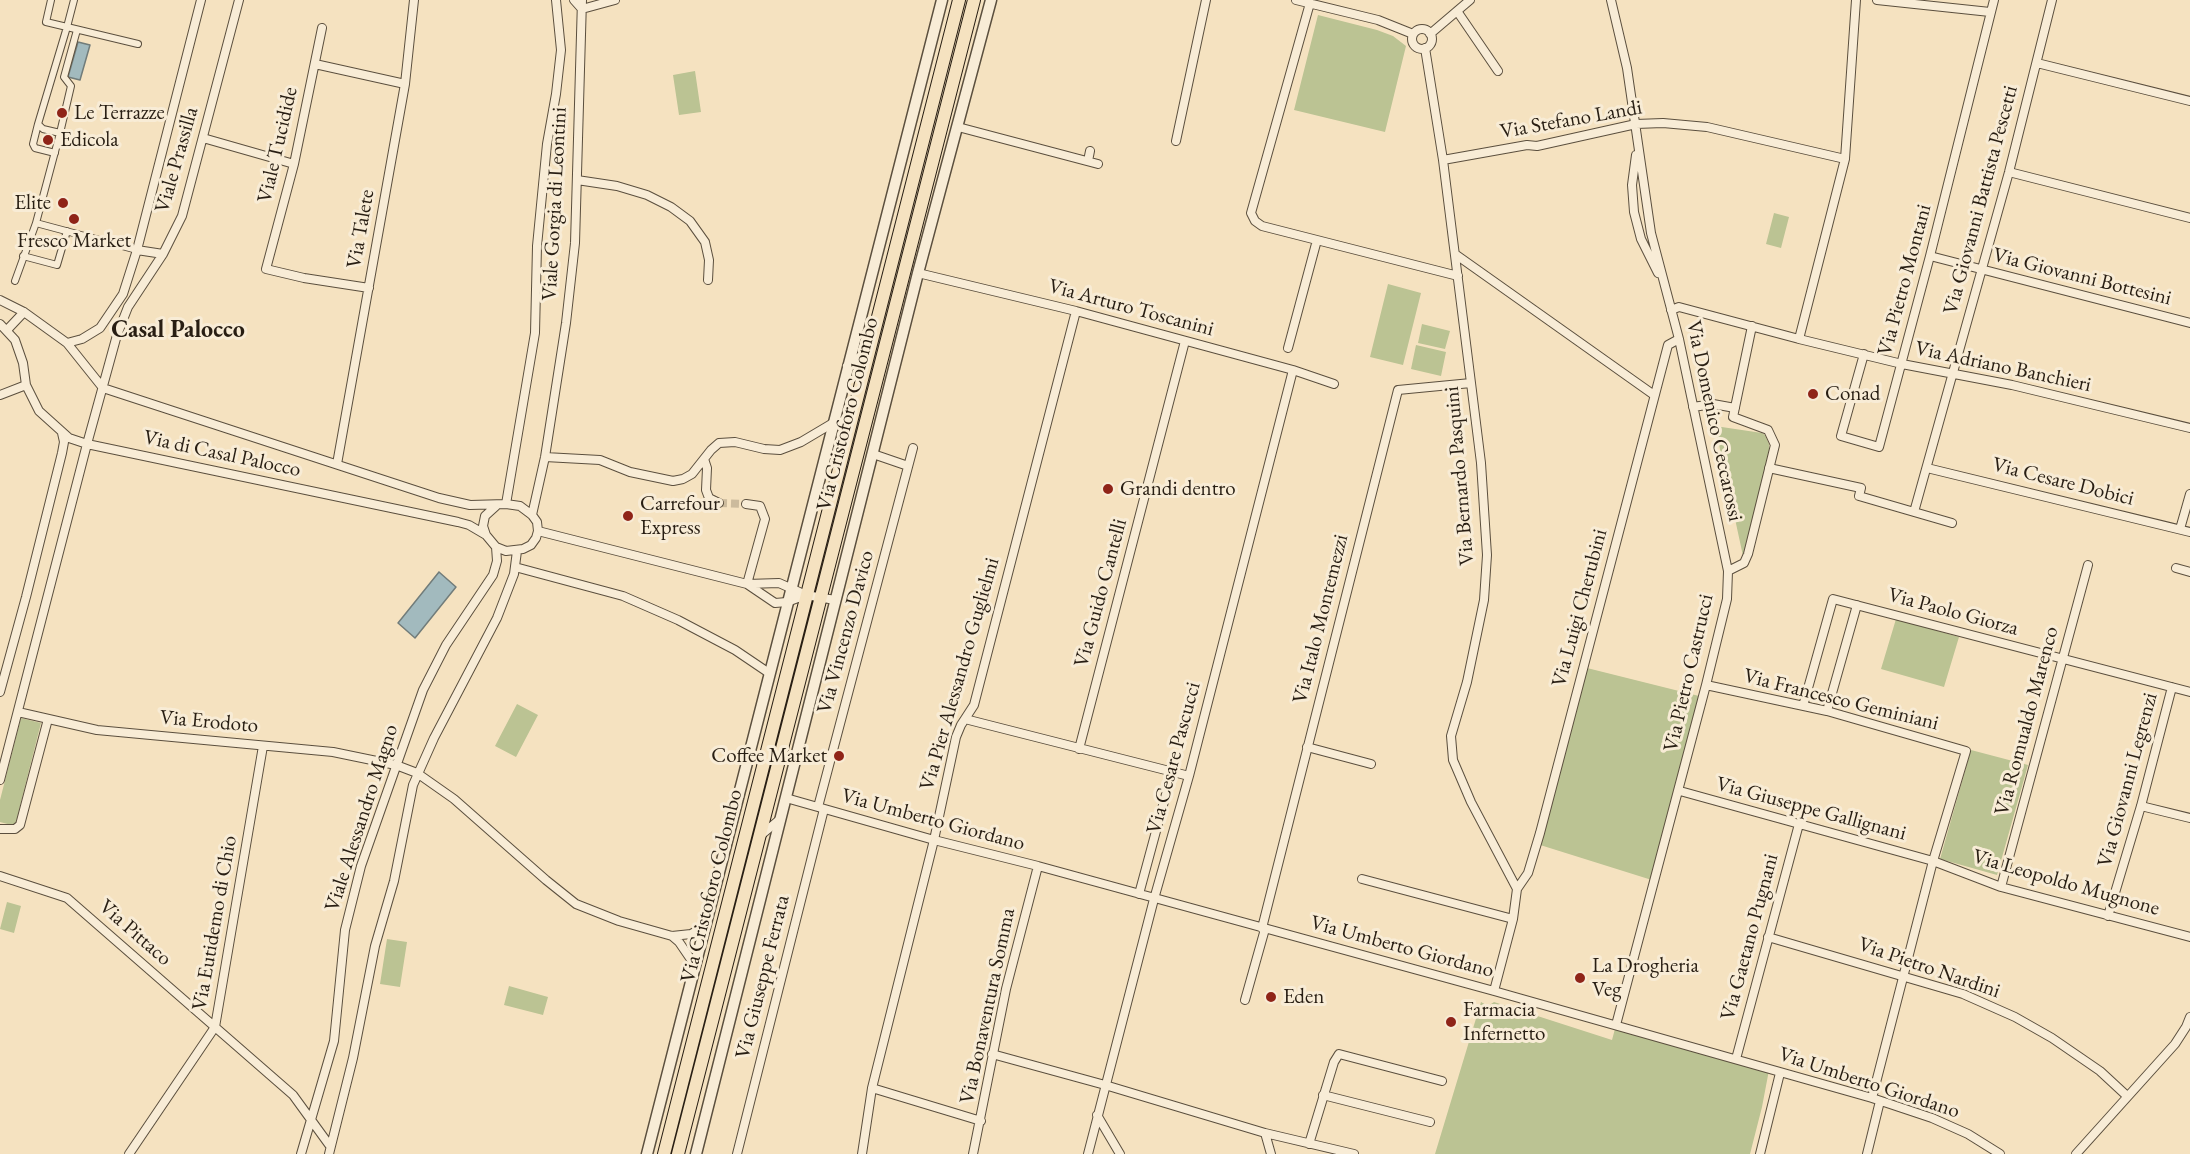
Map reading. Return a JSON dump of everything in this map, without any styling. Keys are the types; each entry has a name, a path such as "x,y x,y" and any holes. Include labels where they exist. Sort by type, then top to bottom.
{"main road":[{"name":"Via Cristoforo Colombo","path":"664,1154 959,0"},
{"name":"Via Cristoforo Colombo","path":"678,1154 974,0"}],"street":[{"path":"51,0 46,22 138,44"},
{"path":"55,153 35,148 33,144 74,0"},
{"name":"Viale Prassilla","path":"67,343 82,339 100,328 123,294 137,250 201,0"},
{"name":"Viale Prassilla","path":"103,388 117,335 128,307 163,254 182,216 239,0"},
{"name":"Via Talete","path":"337,464 405,84 414,0"},
{"name":"Viale Gorgia di Leontini","path":"506,504 536,333 537,246 547,144 561,50 556,0"},
{"path":"574,0 582,9 615,0"},
{"name":"Viale Gorgia di Leontini","path":"532,515 545,457 566,323 575,243 582,0"},
{"name":"Via Cristoforo Colombo","path":"647,1154 942,0"},
{"name":"Via Cristoforo Colombo","path":"696,1154 918,273 991,0"},
{"path":"1176,141 1206,0"},
{"path":"1296,0 1378,20 1413,34"},
{"path":"1430,34 1470,0"},
{"name":"Via Domenico Ceccarossi","path":"1611,0 1627,68 1651,233 1679,339 1728,571"},
{"path":"1799,339 1845,159 1856,0"},
{"path":"1876,0 1990,12"},
{"name":"Via Pietro Montani","path":"1864,354 1841,436 1880,447 1994,0"},
{"name":"Via Giovanni Battista Pescetti","path":"1914,512 2009,172 2052,0"},
{"path":"1310,3 1251,213 1255,221 1262,226 1458,276"},
{"path":"1457,11 1498,70"},
{"name":"Viale Tucidide","path":"322,28 294,164 266,269 304,278 369,288"},
{"path":"15,281 36,223 60,133 71,86 64,77 77,30"},
{"path":"1413,34 1420,30 1430,34"},
{"path":"1413,34 1412,41 1420,49 1425,48 1431,41 1430,34"},
{"name":"Via Bernardo Pasquini","path":"1425,48 1443,160 1481,463 1487,555 1484,600 1467,682 1451,736 1454,760 1471,802 1517,889"},
{"path":"2037,63 2190,101"},
{"path":"315,64 405,84"},
{"name":"Via Stefano Landi","path":"1443,160 1527,145 1537,146 1636,123 1707,127 1845,159"},
{"path":"38,124 43,129 60,133"},
{"path":"958,127 1098,164"},
{"path":"203,138 294,164"},
{"name":"Via Domenico Ceccarossi","path":"1638,147 1632,185 1634,212 1641,239 1662,279"},
{"path":"1088,161 1090,151"},
{"path":"2009,172 2190,218"},
{"path":"577,180 617,186 647,195 671,207 690,221 705,242 710,260 708,280"},
{"path":"36,223 137,250 163,254"},
{"path":"23,256 57,265 67,231"},
{"path":"1288,348 1317,240"},
{"path":"1455,254 1654,395"},
{"name":"Via Giovanni Bottesini","path":"1930,256 2190,322"},
{"name":"Via Arturo Toscanini","path":"918,273 1076,311 1293,370 1334,384"},
{"path":"0,300 24,312 67,343 103,388 0,780"},
{"name":"Via Adriano Banchieri","path":"1671,310 1679,307 1902,364 2012,385 2190,428"},
{"name":"Via Pier Alessandro Guglielmi","path":"862,1154 872,1088 934,840 956,737 974,705 1076,311"},
{"path":"7,330 24,312"},
{"name":"Via di Casal Palocco","path":"0,324 15,340 23,363 26,385 39,411 62,433 87,444 458,522 469,525 486,535 496,547"},
{"path":"1693,407 1713,404 1735,408 1752,326"},
{"name":"Via Luigi Cherubini","path":"1517,889 1528,873 1540,833 1668,345 1679,339"},
{"name":"Via Guido Cantelli","path":"1079,749 1185,341"},
{"name":"Via Cristoforo Colombo","path":"848,366 870,349"},
{"name":"Via Cesare Pascucci","path":"1088,1154 1154,898 1189,776 1293,370"},
{"name":"Via Italo Montemezzi","path":"1245,1000 1398,390 1471,383"},
{"path":"0,395 26,385"},
{"name":"Via di Casal Palocco","path":"103,388 439,498 470,505 497,505"},
{"name":"Via Pietro Castrucci","path":"1616,1025 1680,791 1727,599 1728,571 1744,563 1748,554 1775,445 1773,436 1768,430 1733,417 1735,408"},
{"path":"545,457 600,460 630,472 673,481 687,477 714,446 724,442 772,450 785,449 833,423"},
{"path":"0,692 62,453 64,442 62,433"},
{"name":"Via Vincenzo Davico","path":"821,808 914,448"},
{"path":"873,454 908,466"},
{"path":"704,459 707,468 706,490 709,498 719,503"},
{"path":"1769,468 1861,488 1859,496 1952,523"},
{"name":"Via Cesare Dobici","path":"1927,468 2190,532"},
{"path":"2180,529 2190,494"},
{"path":"746,504 760,506 765,519 747,584"},
{"path":"486,535 483,526 485,516 497,505 520,506 532,515 537,522 538,531 533,544 517,551 506,551 496,547"},
{"path":"538,531 747,584 776,583 806,596"},
{"name":"Viale Alessandro Magno","path":"301,1154 334,1041 343,944 352,899 373,829 420,696 434,667 494,572 497,561 496,547"},
{"name":"Viale Alessandro Magno","path":"330,1150 353,1058 375,946 394,881 410,796 417,773 489,635 515,567 517,551"},
{"name":"Via Romualdo Marenco","path":"2001,887 2088,565"},
{"path":"515,567 623,596 678,620 735,650 769,673"},
{"path":"2176,568 2190,572"},
{"path":"747,584 773,602 787,602 806,596 835,600"},
{"name":"Via Paolo Giorza","path":"1803,706 1833,599 2190,692"},
{"path":"1827,711 1857,605"},
{"name":"Via Francesco Geminiani","path":"1706,685 1827,711 1966,750 1933,861"},
{"name":"Via Giovanni Legrenzi","path":"2108,916 2141,806 2172,687"},
{"name":"Via Erodoto","path":"18,712 97,730 349,754 396,765 417,773"},
{"path":"0,829 15,829 20,825 48,719"},
{"path":"965,719 1189,776"},
{"name":"Via Eutidemo di Chio","path":"129,1154 215,1028 263,746"},
{"path":"1307,747 1371,764"},
{"name":"Via Cesare Pascucci","path":"1139,894 1172,772"},
{"path":"417,773 454,799 576,904 619,921 672,936 691,934 704,927"},
{"name":"Via Giuseppe Gallignani","path":"1680,791 1933,861"},
{"name":"Via Umberto Giordano","path":"786,798 1494,991 1876,1099 1932,1118 1968,1134 2000,1154"},
{"path":"2141,806 2190,818"},
{"name":"Via Giuseppe Ferrata","path":"737,1154 821,808"},
{"name":"Via Cristoforo Colombo","path":"759,837 779,820"},
{"name":"Via Gaetano Pugnani","path":"1736,1059 1799,824"},
{"path":"1867,1154 1876,1099 1933,861"},
{"name":"Via Leopoldo Mugnone","path":"1933,861 2001,887 2190,938"},
{"name":"Via Bonaventura Somma","path":"973,1154 1006,989 1038,866"},
{"name":"Via Pittaco","path":"0,876 67,898 293,1095 330,1150"},
{"path":"1362,879 1513,919"},
{"path":"1494,991 1513,919 1517,889"},
{"path":"672,936 694,964"},
{"name":"Via Pietro Nardini","path":"1768,936 1963,994 2015,1017 2052,1038 2100,1071 2127,1096"},
{"path":"2076,1154 2175,1044 2187,1027 2190,1017"},
{"path":"992,1054 1266,1133 1354,1154"},
{"path":"1309,1144 1334,1062 1339,1054 1442,1081"},
{"path":"1760,1154 1780,1073"},
{"path":"872,1088 981,1121"},
{"path":"1323,1095 1430,1122"},
{"path":"1097,1116 1120,1154"},
{"path":"1266,1133 1270,1154"}],"green space":[{"path":"1318,15 1377,30 1393,36 1406,46 1385,132 1294,110"},
{"path":"695,71 701,112 679,115 673,75"},
{"path":"1774,213 1789,217 1781,248 1766,244"},
{"path":"1388,284 1421,293 1403,365 1370,357"},
{"path":"1422,324 1450,331 1445,349 1418,343"},
{"path":"1416,345 1446,352 1441,376 1411,369"},
{"path":"1715,426 1762,433 1769,444 1769,452 1743,556"},
{"path":"1896,619 1959,637 1944,687 1881,669"},
{"path":"1583,667 1703,697 1655,881 1537,844"},
{"path":"517,704 538,715 516,757 495,746"},
{"path":"21,718 41,723 15,826 0,822 0,800"},
{"path":"1971,750 2028,765 1997,875 1940,859"},
{"path":"7,902 21,906 14,933 0,929"},
{"path":"387,939 407,942 400,987 380,984"},
{"path":"509,986 548,997 543,1015 504,1005"},
{"path":"1481,1002 1488,1006 1494,1002 1612,1040 1616,1025 1769,1070 1750,1154 1435,1154"}],"water":[{"path":"78,42 90,45 80,80 68,77"},
{"path":"439,572 456,587 415,638 398,623"}],"tunnel":[{"path":"719,503 746,504"}],"place":[{"name":"Le Terrazze","path":"62,113"},
{"name":"Edicola","path":"48,140"},
{"name":"Elite","path":"63,203"},
{"name":"Fresco Market","path":"74,219"},
{"name":"Conad","path":"1813,394"},
{"name":"Grandi dentro","path":"1108,489"},
{"name":"Carrefour Express","path":"628,516"},
{"name":"Coffee Market","path":"839,756"},
{"name":"La Drogheria Veg","path":"1580,978"},
{"name":"Eden","path":"1271,997"},
{"name":"Farmacia Infernetto","path":"1451,1022"}],"district":[{"name":"Casal Palocco","path":"178,330"}]}
